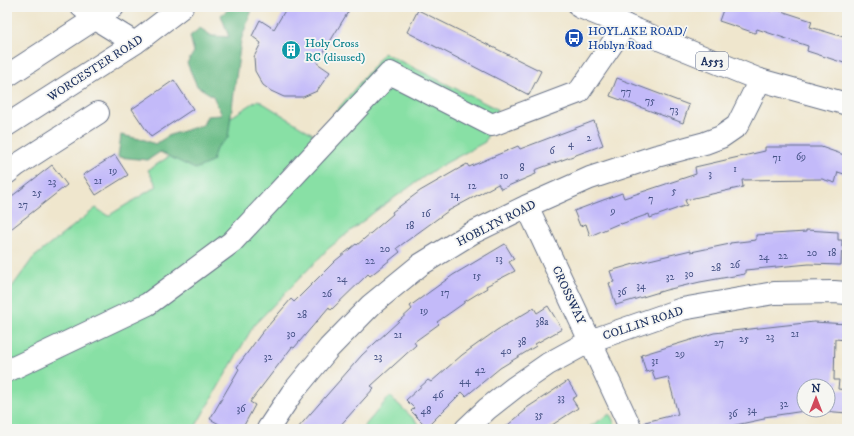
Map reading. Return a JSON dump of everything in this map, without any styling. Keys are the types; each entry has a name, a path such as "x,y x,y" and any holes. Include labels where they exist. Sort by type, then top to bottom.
{"street":[{"path":"7,76 89,13 113,7"},
{"name":"WORCESTER ROAD","path":"7,125 134,43 182,7"},
{"name":"A553","path":"580,7 760,80 847,104"},
{"path":"89,13 134,43"},
{"path":"7,371 148,304 232,242 390,73 492,125 579,92 625,25"},
{"name":"HOBLYN ROAD","path":"268,429 292,393 329,348 371,304 420,265 472,233 527,206 590,178 721,137 737,126 760,80"},
{"path":"7,173 98,113"},
{"name":"CROSSWAY","path":"527,206 631,429"},
{"name":"COLLIN ROAD","path":"466,429 515,386 548,364 590,340 682,309 774,293 847,293"}],"green space":[{"path":"232,7 253,7 241,40 228,138 216,148 212,162 195,169 160,152 148,160 118,157 121,135 145,140 155,144 170,135 203,125 207,116 222,115 213,96 197,86 187,63 194,52 190,36 200,28 212,36 229,37 221,15"},
{"path":"384,53 497,109 485,142 435,169 377,210 329,248 254,325 194,429 7,429 7,294 33,258 96,208 108,216 157,186 148,170 258,100 316,136"},
{"path":"390,396 424,429 362,429"},
{"path":"610,414 617,429 586,429"}],"building":[{"name":"Holy Cross RC (disused)","path":"287,7 351,7 317,63 330,72 317,91 303,97 284,97 271,91 263,85 255,71 254,57 261,43 252,36 260,20 274,29"},
{"path":"724,7 758,7 771,11 772,8 812,21 810,27 847,38 847,64 807,51 808,46 757,29 755,33 719,21"},
{"path":"418,10 541,71 529,95 407,32"},
{"path":"617,78 689,105 683,123 610,96"},
{"path":"174,80 193,109 151,137 132,109"},
{"path":"594,121 603,145 535,170 536,174 501,189 498,184 448,211 397,248 400,252 370,276 368,274 331,310 329,307 294,348 292,347 250,402 255,405 242,429 216,429 219,424 210,419 239,369 237,367 261,334 291,299 294,302 335,261 356,244 357,245 393,214 392,212 420,191 467,164 469,167 518,146 520,149"},
{"path":"765,147 821,147 847,156 847,175 838,172 835,183 822,179 742,180 743,187 685,200 687,205 650,218 649,214 621,224 620,223 590,236 586,224 580,226 574,211 622,193 624,198 696,174 695,167 765,151"},
{"path":"115,155 128,175 96,195 83,175"},
{"path":"52,165 67,185 7,232 7,200"},
{"path":"806,230 838,232 838,240 842,240 841,265 809,264 745,270 745,274 666,290 616,305 609,283 614,282 610,271 691,250 691,252 730,243 756,240 756,235 806,232"},
{"path":"505,244 514,259 509,262 515,271 486,286 487,288 464,302 437,322 439,324 414,342 416,345 371,386 374,388 337,429 297,429 362,355 412,309 410,306 453,275"},
{"path":"548,306 562,329 535,344 536,346 500,368 466,396 462,392 427,427 411,411 414,408 406,400 428,380 431,382 462,355 497,330 534,308 537,313"},
{"path":"814,322 847,324 847,340 835,339 834,378 796,378 796,412 764,417 764,419 717,429 645,429 645,422 678,414 668,377 655,380 652,370 646,372 641,355 714,333"},
{"path":"836,380 839,380 838,389 847,390 847,413 836,412"},
{"path":"568,381 577,396 572,399 578,408 546,429 503,429 526,410 525,409"}],"place":[{"name":"HOYLAKE ROAD/ Hoblyn Road","path":"574,38"},
{"name":"Holy Cross RC (disused)","path":"291,50"}]}
